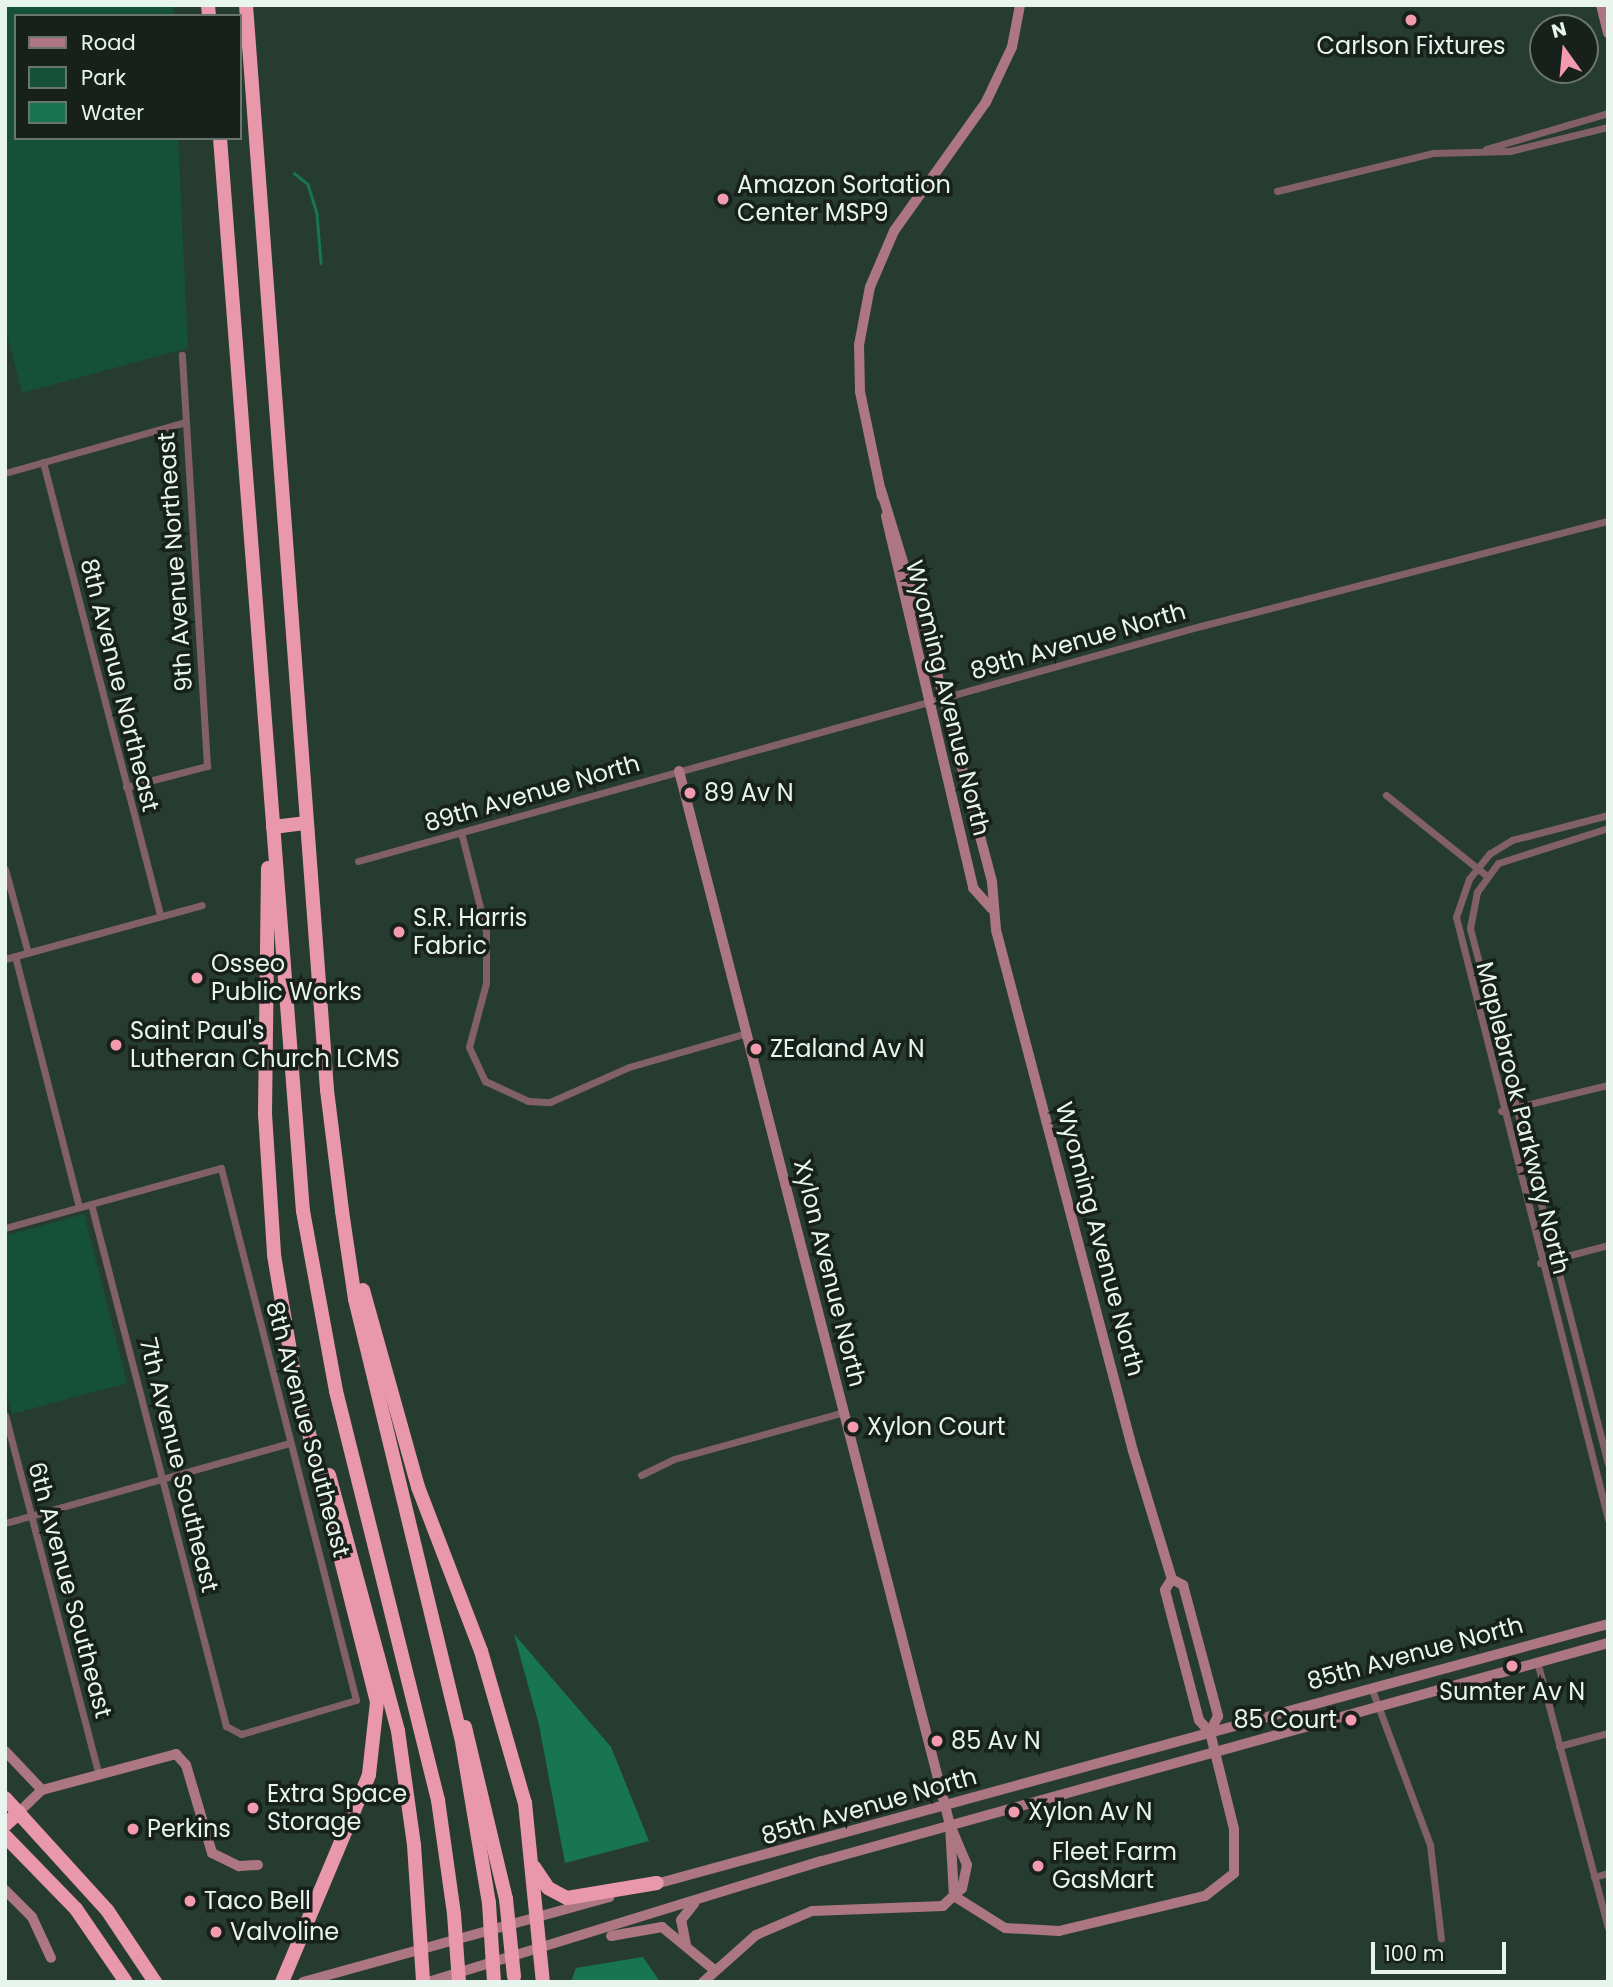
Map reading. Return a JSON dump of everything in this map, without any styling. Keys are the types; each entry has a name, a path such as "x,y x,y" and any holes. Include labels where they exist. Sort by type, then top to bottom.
{"highway":[{"path":"246,5 307,823 342,1211 355,1299 448,1683 489,1903 494,1982"},
{"path":"220,140 305,1223 335,1391 438,1800 454,1914 459,1982"},
{"path":"269,762 265,1114 274,1255 295,1374 377,1702 369,1775 282,1982"},
{"path":"273,827 307,823"},
{"path":"342,1211 418,1487 505,1728 532,1864 543,1982"},
{"path":"295,1374 353,1553 398,1731 421,1948 422,1982"},
{"path":"448,1683 473,1746 506,1899 514,1979"},
{"path":"5,1798 107,1910 155,1982"},
{"path":"5,1825 19,1812"},
{"path":"5,1836 76,1909 126,1982"},
{"path":"532,1864 548,1888 567,1898 657,1884"}],"street":[{"name":"Wyoming Avenue North","path":"991,908 973,888 927,703 860,392 859,345 870,287 894,231 996,85 1020,5"},
{"path":"1601,5 1608,33"},
{"path":"1278,191 1387,162 1486,149 1608,113"},
{"path":"1486,149 1510,151 1608,127"},
{"name":"9th Avenue Northeast","path":"126,787 207,766 182,355"},
{"path":"5,473 186,422"},
{"name":"8th Avenue Northeast","path":"43,462 160,916"},
{"name":"Wyoming Avenue North","path":"881,490 943,698 992,882 991,908 1172,1579 1183,1585 1218,1716 1210,1732"},
{"name":"89th Avenue North","path":"358,861 943,698 1608,521"},
{"name":"Xylon Avenue North","path":"679,771 946,1806 950,1825 954,1896"},
{"path":"1387,795 1487,876 1514,853 1608,828"},
{"name":"Maplebrook Parkway North","path":"1608,815 1512,840 1477,868 1460,897 1458,930 1501,1111 1605,1498 1608,1519"},
{"path":"461,832 486,930 486,983 469,1047 485,1080 528,1101 550,1102 629,1067 747,1033"},
{"path":"5,869 28,953"},
{"name":"Maplebrook Parkway North","path":"1487,876 1469,928 1608,1464"},
{"path":"5,959 202,905"},
{"path":"15,956 79,1207"},
{"path":"1501,1111 1608,1085"},
{"name":"8th Avenue Southeast","path":"91,1204 221,1168 356,1700 233,1734"},
{"path":"5,1228 91,1204"},
{"name":"7th Avenue Southeast","path":"91,1204 162,1480 233,1734"},
{"path":"1540,1263 1608,1245"},
{"path":"641,1475 674,1459 845,1412"},
{"name":"6th Avenue Southeast","path":"5,1415 99,1775"},
{"path":"5,1523 289,1443"},
{"name":"Wyoming Avenue North","path":"954,1896 1005,1928 1059,1931 1205,1896 1234,1873 1234,1829 1210,1732 1199,1720 1165,1590 1172,1579"},
{"name":"85th Avenue North","path":"303,1982 1608,1623"},
{"name":"85th Avenue North","path":"428,1982 587,1938 699,1900 950,1825 1608,1643"},
{"path":"1537,1661 1608,1928"},
{"path":"1370,1687 1430,1845 1441,1938"},
{"path":"1559,1746 1608,1733"},
{"path":"5,1751 42,1790"},
{"path":"19,1812 42,1790 176,1754 186,1765 212,1853 239,1866 258,1865"},
{"path":"1594,1877 1608,1873"},
{"path":"5,1890 32,1917 51,1958"},
{"path":"703,1982 713,1969 756,1935 812,1911 855,1905 929,1910 954,1896"},
{"path":"690,1953 681,1920 699,1900"},
{"path":"587,1938 654,1926 713,1969"}],"green space":[{"path":"5,5 173,5 174,14 14,14 14,140 178,140 188,348 22,393 5,327"},
{"path":"84,1214 127,1383 12,1414 5,1387 5,1236"}],"water":[{"path":"514,1634 611,1747 649,1841 565,1863 539,1725"},
{"path":"643,1957 660,1982 571,1982 576,1968"}],"waterway":[{"path":"294,173 308,184 317,214 321,263"}],"place":[{"name":"Carlson Fixtures","path":"1411,20"},
{"name":"Amazon Sortation Center MSP9","path":"723,199"},
{"name":"89 Av N","path":"690,793"},
{"name":"S.R. Harris Fabric","path":"399,932"},
{"name":"Osseo Public Works","path":"197,978"},
{"name":"Saint Paul's Lutheran Church LCMS","path":"116,1045"},
{"name":"ZEaland Av N","path":"756,1049"},
{"name":"Xylon Court","path":"853,1427"},
{"name":"Sumter Av N","path":"1512,1666"},
{"name":"85 Court","path":"1351,1720"},
{"name":"85 Av N","path":"937,1741"},
{"name":"Extra Space Storage","path":"253,1808"},
{"name":"Xylon Av N","path":"1014,1812"},
{"name":"Perkins","path":"133,1829"},
{"name":"Fleet Farm GasMart","path":"1038,1866"},
{"name":"Taco Bell","path":"190,1901"},
{"name":"Valvoline","path":"216,1932"}]}
